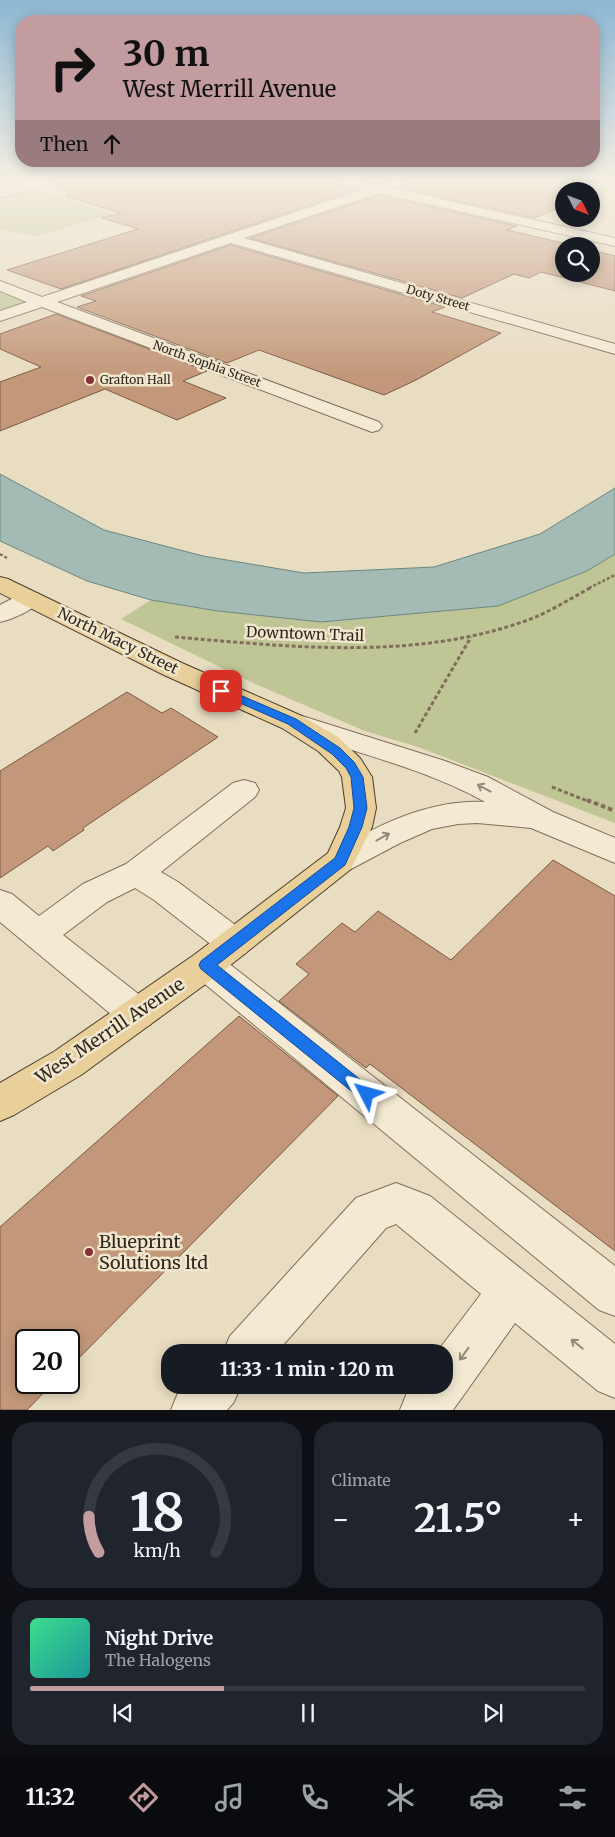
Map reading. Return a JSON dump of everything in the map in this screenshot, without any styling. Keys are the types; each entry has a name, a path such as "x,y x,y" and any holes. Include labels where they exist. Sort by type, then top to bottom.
{"main road":[{"name":"North Macy Street","path":"0,584 173,668 292,722"},
{"name":"West Merrill Avenue","path":"0,1103 68,1063 137,1014 220,954 340,861 359,817 360,798 357,777 350,765 336,751 292,722"},
{"path":"0,1118 68,1063"}],"street":[{"path":"0,316 215,245"},
{"name":"Doty Street","path":"252,245 615,349"},
{"name":"North Sophia Street","path":"0,286 372,426"},
{"path":"0,615 30,599"},
{"name":"North Macy Street","path":"292,722 414,761 477,784 542,820 615,851"},
{"path":"39,934 95,893 137,873 244,790"},
{"name":"North Macy Street","path":"340,861 416,821 439,816 478,812 542,820"},
{"path":"137,873 166,891 220,954 615,1294"},
{"path":"0,903 137,1014"},
{"path":"253,1344 371,1213 396,1203 415,1210 511,1291 615,1374"},
{"path":"453,1370 511,1291"},
{"path":"195,1410 209,1394"},
{"path":"424,1410 436,1394"}],"path":[{"path":"0,554 9,558"},
{"name":"Downtown Trail","path":"168,636 301,648 418,645 471,636 529,620 615,575"},
{"path":"413,737 471,636"}],"green space":[{"path":"0,286 43,303 0,316"},
{"path":"615,554 615,823 418,747 365,731 253,683 121,619 151,600 218,611 321,622 498,606 587,571"}],"water":[{"path":"0,474 104,530 203,556 304,573 434,567 540,534 615,488 615,554 587,571 498,606 321,622 218,611 151,600 87,581 0,541"}],"building":[{"path":"88,245 192,245 61,289 7,270"},
{"path":"231,245 445,307 432,312 501,333 416,380 384,395 259,350 227,363 77,307 96,301 81,296"},
{"path":"274,245 555,245 555,276 541,272 529,278 514,274 462,298"},
{"path":"600,252 615,256 615,291 580,282 600,282"},
{"path":"56,314 207,371 183,381 226,398 177,420 105,389 0,431 0,382 41,367 0,349 0,334"},
{"path":"127,692 162,713 171,708 218,737 83,828 84,830 53,851 48,846 0,878 0,771"},
{"path":"553,860 615,896 615,1251 370,1064 366,1068 279,1001 309,974 296,964 342,923 355,932 378,911 451,960"},
{"path":"239,1016 338,1096 80,1357 80,1329 15,1329 15,1394 42,1394 27,1410 0,1410 0,1227"}],"place":[{"name":"Grafton Hall","path":"90,380"},
{"name":"Blueprint Solutions ltd","path":"89,1252"}],"route":[{"path":"221,691 292,722 328,744 344,758 357,777 361,808 356,827 340,861 206,965 367,1094"}]}
